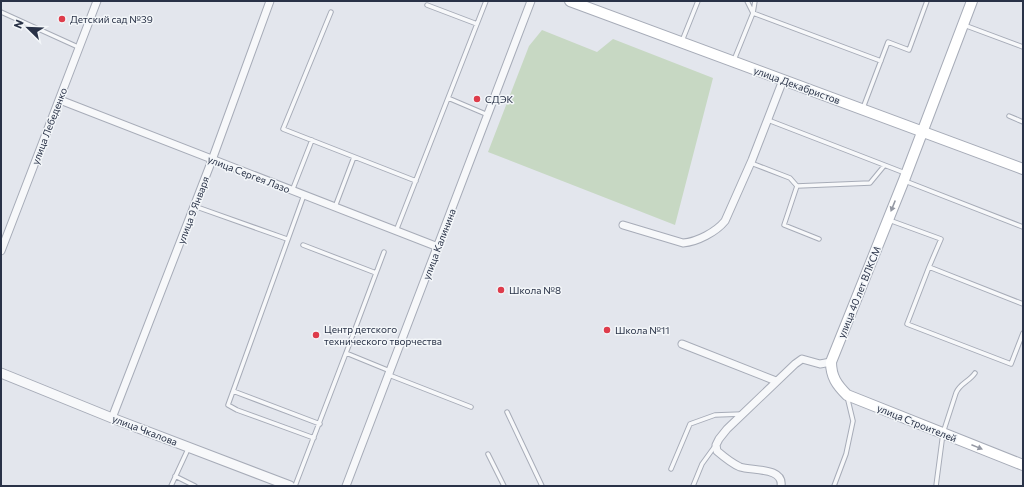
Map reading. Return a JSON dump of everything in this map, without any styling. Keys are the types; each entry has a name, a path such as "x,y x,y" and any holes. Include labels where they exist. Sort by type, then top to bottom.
{"main road":[{"name":"улица Декабристов","path":"570,1 1023,169"},
{"name":"улица 40 лет ВЛКСМ","path":"831,362 923,131 972,1"},
{"name":"улица Строителей","path":"831,362 831,374 838,386 847,395 1023,465"}],"street":[{"name":"улица Лебеденко","path":"1,251 60,100 78,47 97,1"},
{"name":"улица 9 Января","path":"112,418 212,160 270,1"},
{"name":"улица Калинина","path":"346,486 489,115 531,1"},
{"path":"623,225 683,243 691,243 720,227 725,221 750,163 783,80"},
{"name":"улица Сергея Лазо","path":"60,100 438,247"},
{"path":"682,344 776,381"},
{"path":"781,486 780,477 775,473 741,467 726,459 717,451 716,445 727,429 776,381 802,359 820,364 831,362"},
{"name":"улица Чкалова","path":"1,373 112,418 290,486"}],"lane":[{"path":"396,231 486,1"},
{"path":"681,42 698,1"},
{"path":"747,1 753,13 881,62"},
{"path":"733,61 753,13 755,1"},
{"path":"863,109 888,42 910,50 927,1"},
{"path":"427,5 477,24"},
{"path":"1,12 78,47"},
{"path":"331,12 283,129 416,181"},
{"path":"963,25 1023,47"},
{"path":"448,98 489,115"},
{"path":"1009,116 1023,122"},
{"path":"768,120 884,166 905,177 1023,227"},
{"path":"292,191 312,140"},
{"path":"335,207 354,157"},
{"path":"750,163 790,178 797,186"},
{"path":"797,186 870,182 884,166"},
{"path":"797,186 784,225 819,239"},
{"path":"304,195 228,404 237,410 314,438"},
{"path":"194,206 288,239"},
{"path":"888,220 941,239 907,324 1011,364 1023,333"},
{"path":"303,245 376,273"},
{"path":"295,486 320,424 384,252"},
{"path":"929,267 1023,304"},
{"path":"346,353 471,407"},
{"path":"936,486 943,433 958,387 971,380 975,373"},
{"path":"233,391 320,424"},
{"path":"834,486 846,454 853,421 847,395"},
{"path":"507,412 542,486"},
{"path":"671,469 690,424 715,416 743,414"},
{"path":"693,486 702,464 716,445"},
{"path":"170,486 189,447"},
{"path":"488,454 504,486"},
{"path":"175,476 195,486"}],"green space":[{"path":"542,30 597,52 613,39 713,78 675,225 488,152 529,46"}],"place":[{"name":"Детский сад №39","path":"62,19"},
{"name":"СДЭК","path":"477,99"},
{"name":"Школа №8","path":"501,290"},
{"name":"Школа №11","path":"607,330"},
{"name":"Центр детского технического творчества","path":"316,335"}]}
